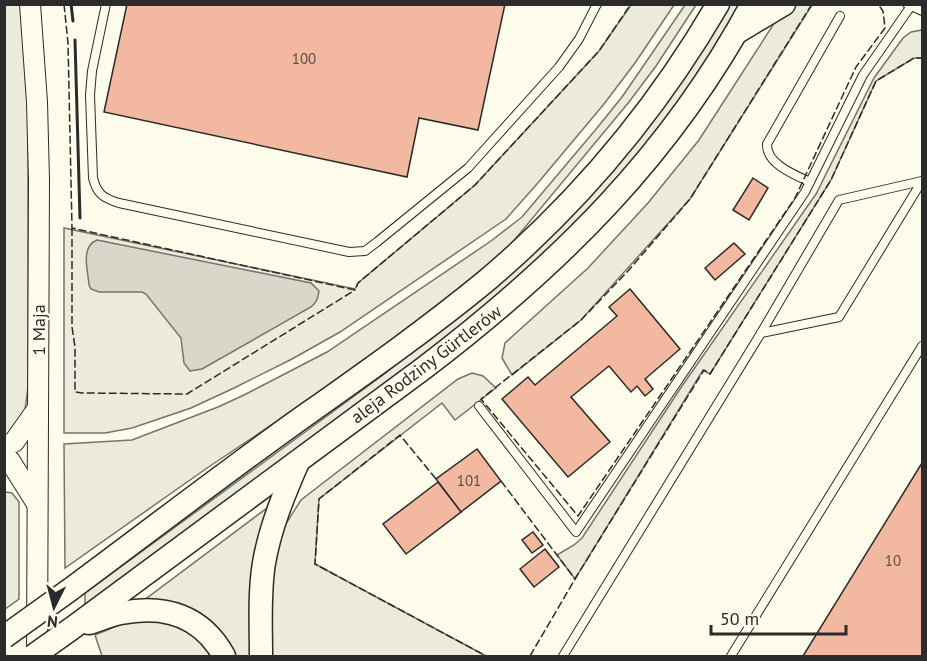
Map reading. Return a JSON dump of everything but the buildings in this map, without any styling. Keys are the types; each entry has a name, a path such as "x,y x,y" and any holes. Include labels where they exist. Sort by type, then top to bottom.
{"main road":[{"name":"aleja Rodziny Gürtlerów","path":"4,637 406,344 486,281 553,220 629,134 670,81 718,4"},
{"name":"aleja Rodziny Gürtlerów","path":"35,657 473,331 566,248 653,155 705,82 753,4"},
{"path":"737,32 784,4"},
{"path":"261,657 264,564 279,505 298,460"},
{"path":"71,629 121,613 158,610 183,615 199,626 218,645 224,657"}],"street":[{"name":"1 Maja","path":"30,4 37,102 39,180 35,657"},
{"path":"4,447 14,442 38,408"},
{"path":"4,460 10,461 37,504"}],"lane":[{"path":"106,4 92,71 90,95 93,178 96,191 104,198 119,203 349,252 365,250 377,242 468,168 559,67 579,39 597,4"},
{"path":"479,406 576,532 810,182 863,75 909,5 922,11"},
{"path":"810,182 773,161 768,155 767,144 840,16"},
{"path":"761,333 839,317 922,181"},
{"path":"563,657 761,333 839,200 922,181"},
{"path":"731,657 922,346"}],"shaded area":[{"path":"21,4 28,107 28,387 25,410 5,441 4,5"},
{"path":"631,5 674,5 604,104 506,219 340,332 234,388 191,408 132,428 105,433 64,433 64,228 355,289 358,283 475,185 599,51"},
{"path":"685,5 696,5 656,66 629,102 506,250 450,298 309,400 207,468 65,568 64,444 132,440 244,395 327,352 491,241 522,217 597,128 622,97"},
{"path":"730,5 741,5 663,124 629,166 545,255 430,352 85,606 85,593 383,375 452,321 719,23"},
{"path":"793,5 812,5 690,199 581,320 512,375 502,358 505,343 588,268 648,203 699,140 775,22"},
{"path":"922,30 922,58 914,58 876,81 831,180 710,374 703,370 575,579 557,555 582,538 682,386 816,194 874,78 903,38 911,32"},
{"path":"97,240 311,283 319,291 318,296 311,307 202,369 190,371 184,363 181,338 146,294 142,292 99,292 91,289 87,253 88,248"},
{"path":"472,373 483,376 496,388 455,420 442,403 319,499 315,564 486,656 270,656 273,558 285,525 301,500 458,379"},
{"path":"5,492 12,493 19,502 19,599 5,609"},
{"path":"271,505 253,656 236,656 232,649 143,601"},
{"path":"139,620 182,628 215,656 102,656 95,635 126,622"}],"fence":[{"path":"64,4 68,43 72,228 355,290 358,283 475,185 599,51 631,4"},
{"path":"812,4 690,199 628,271 581,320 481,399 578,516 795,198 856,67 885,28 883,11 878,4"},
{"path":"530,656 704,370 710,374 831,180 876,81 914,58 922,58"},
{"path":"72,228 72,327 75,347 75,392 187,394 355,290"},
{"path":"436,479 400,435 319,499 315,564 486,656"},
{"path":"501,481 575,579"}],"wall":[{"path":"71,4 73,21"},
{"path":"75,40 80,218"}]}
